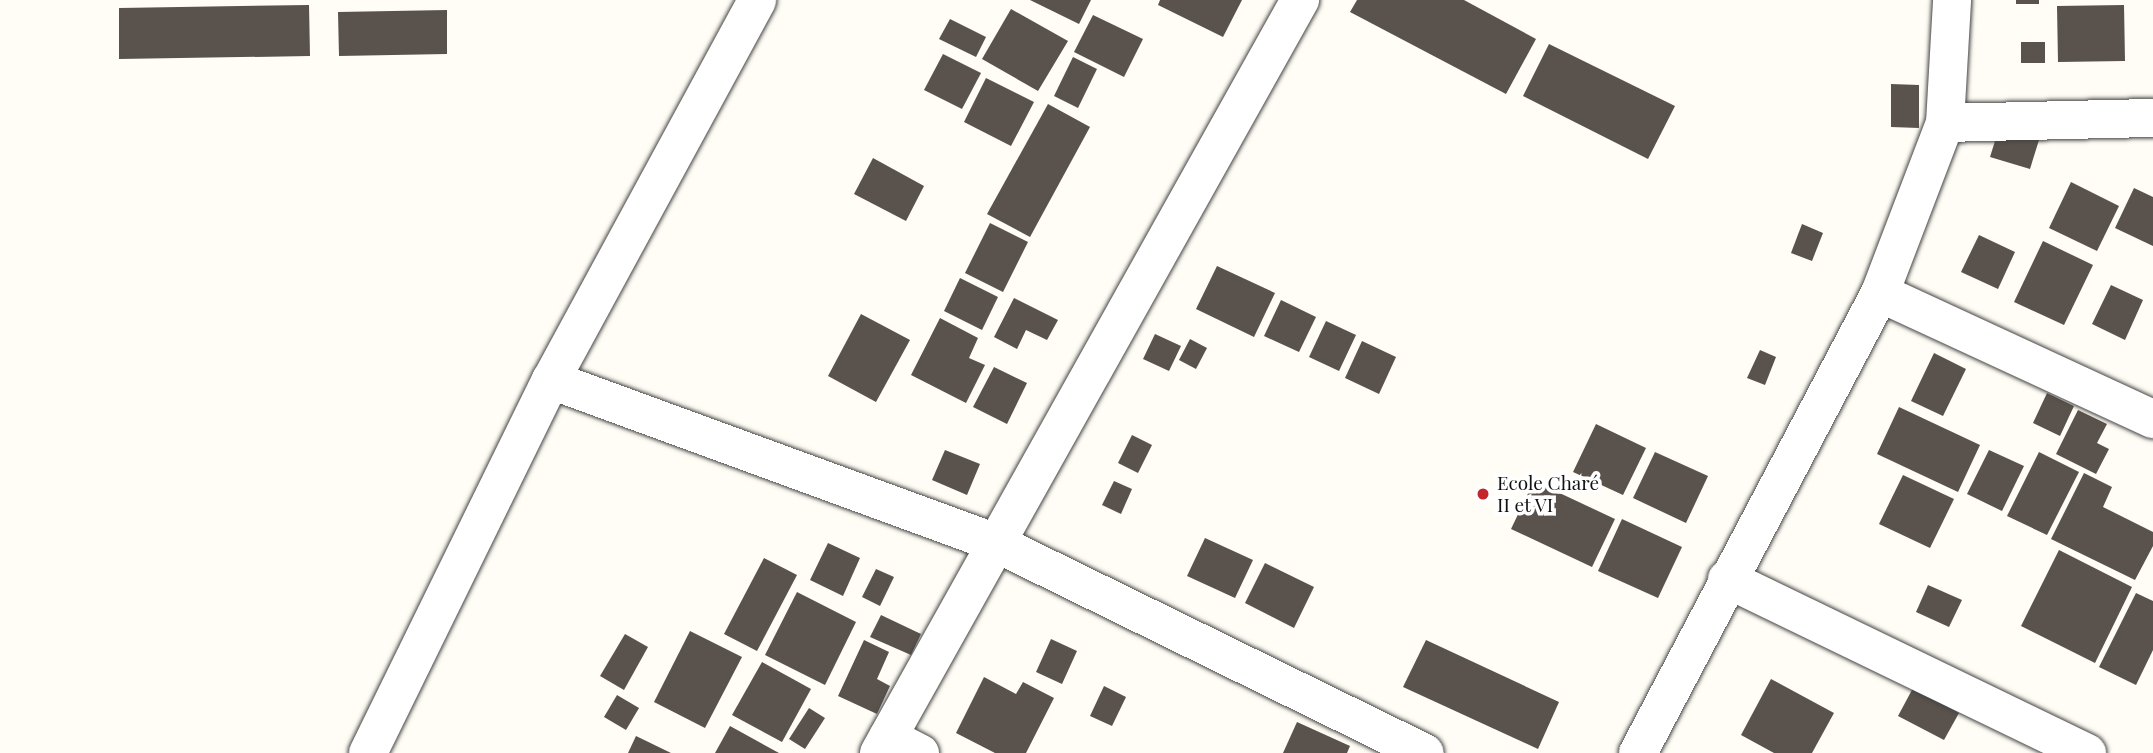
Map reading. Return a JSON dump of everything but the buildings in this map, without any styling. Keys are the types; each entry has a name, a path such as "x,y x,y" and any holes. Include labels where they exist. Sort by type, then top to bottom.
{"street":[{"path":"368,753 551,380 757,0"},
{"path":"896,748 998,544 1300,0"},
{"path":"1638,753 1727,579 1880,293 1945,123 1952,0"},
{"path":"1945,123 2153,118"},
{"path":"1880,293 2153,419"},
{"path":"551,380 998,544 1425,753"},
{"path":"1727,579 2087,753"}],"place":[{"name":"Ecole Charé II et VI","path":"1483,494"}]}
